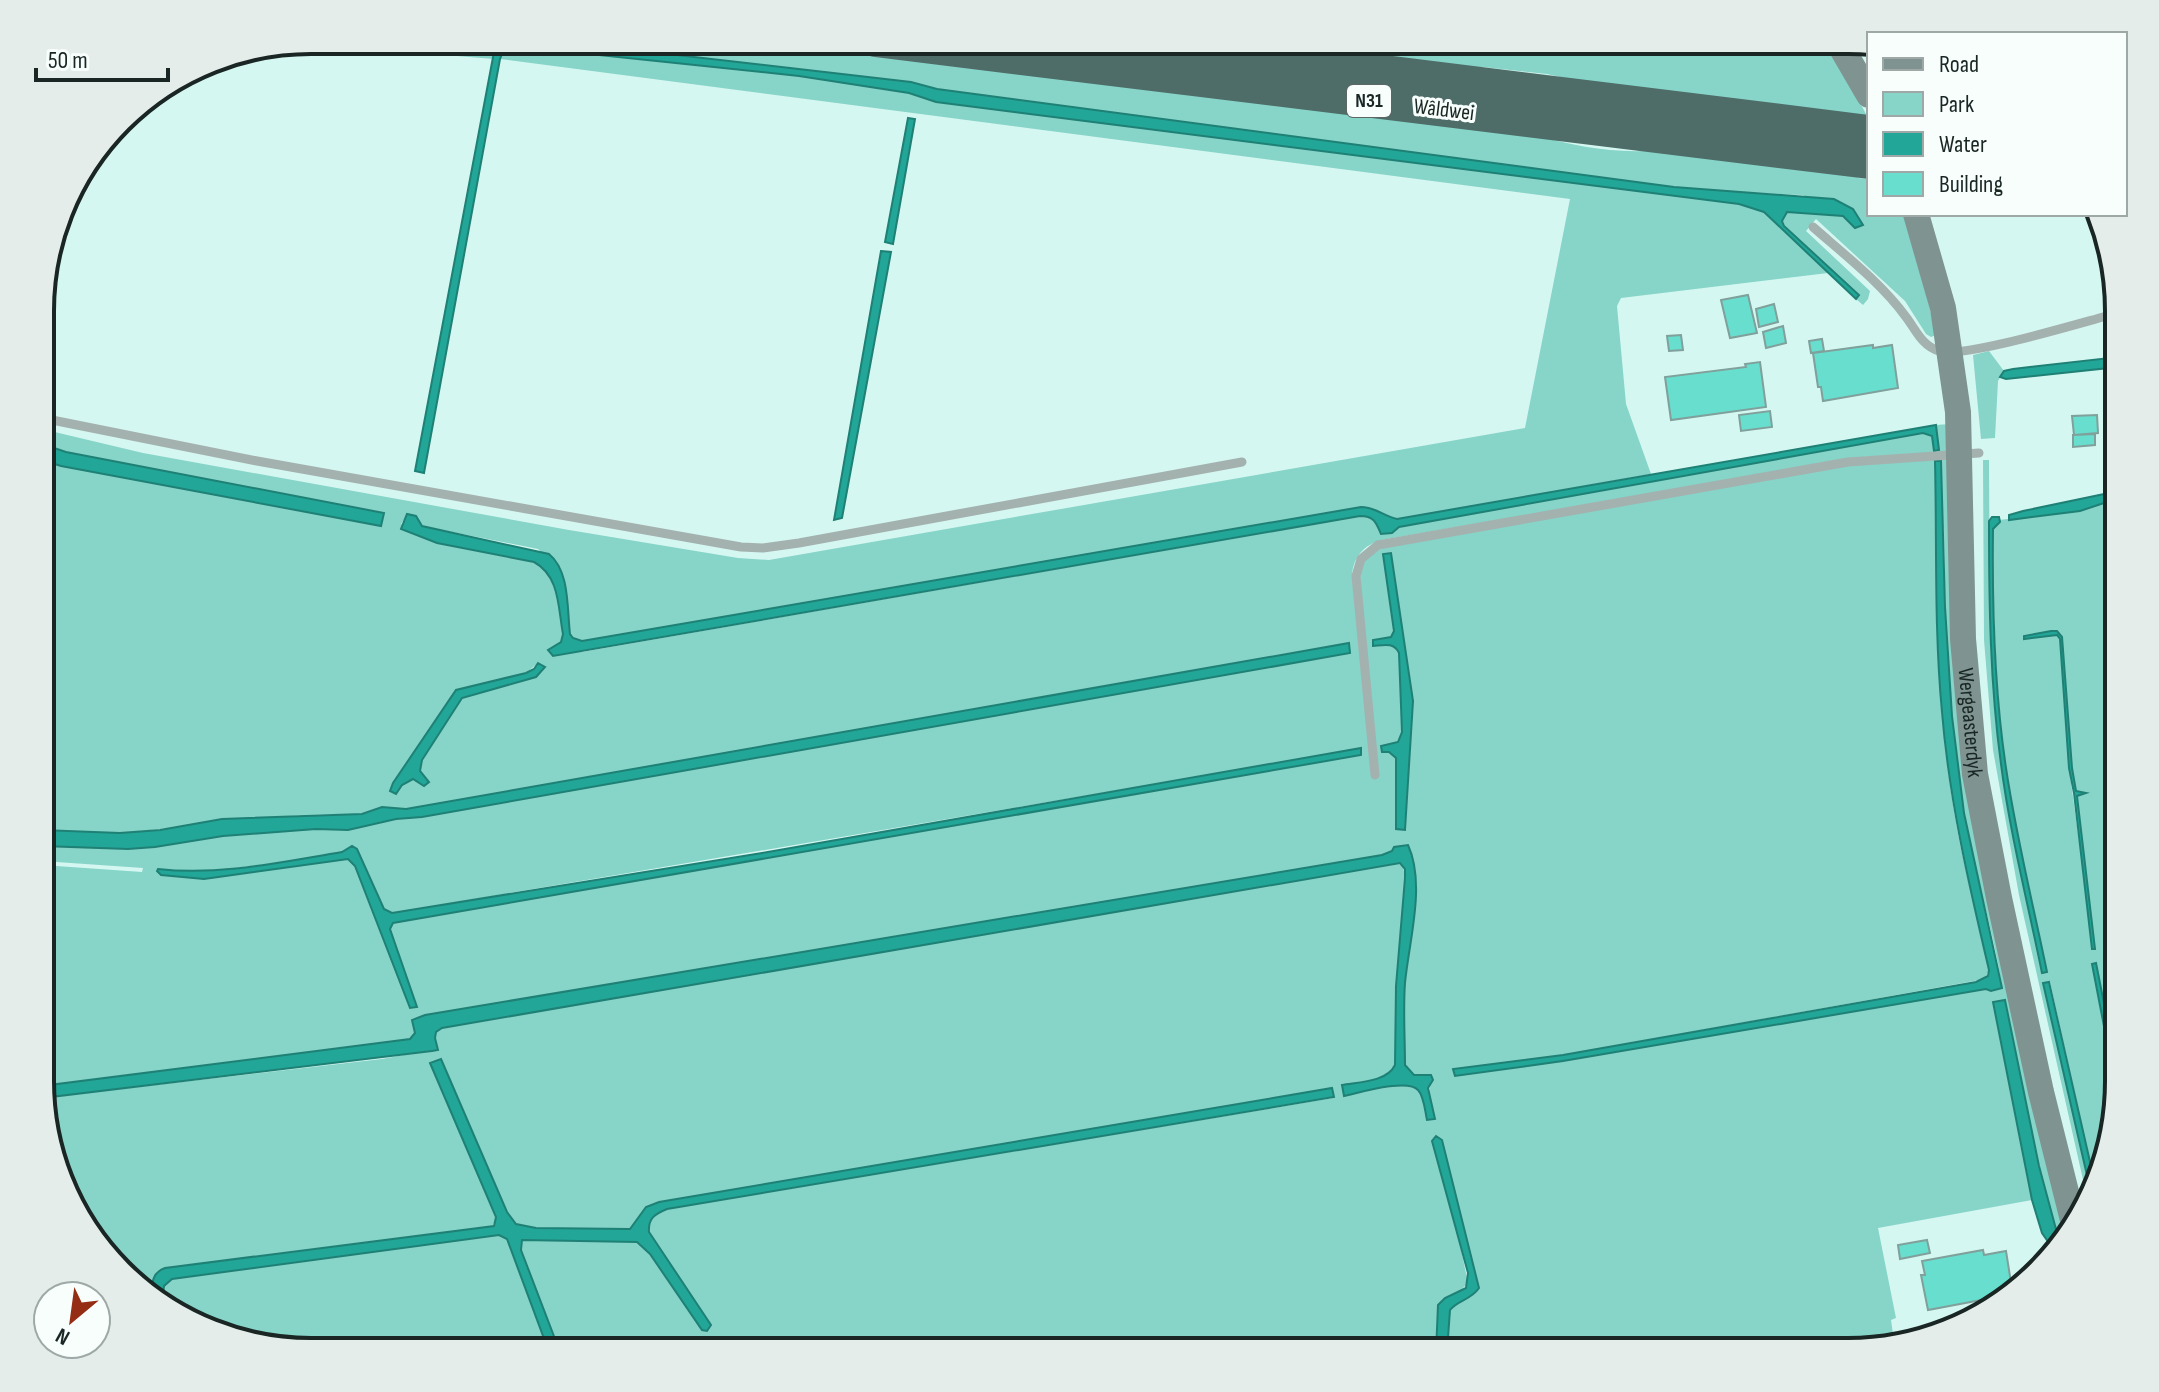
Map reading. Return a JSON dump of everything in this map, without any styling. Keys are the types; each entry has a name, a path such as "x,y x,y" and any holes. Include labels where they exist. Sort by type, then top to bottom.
{"highway":[{"name":"Wâldwei","path":"1005,54 1863,146"},
{"name":"Wâldwei","path":"1222,54 1863,146"}],"street":[{"path":"1845,54 1867,92"},
{"name":"Wergeasterdyk","path":"1917,216 1931,259 1970,453 1963,639 1975,774 2041,1092 2070,1210"}],"lane":[{"path":"1813,227 1886,294 1930,347 1951,353 2104,317"},
{"path":"54,420 257,461 741,547 763,548 1242,462"},
{"path":"1375,775 1356,576 1361,559 1378,545 1848,462 1970,453"}],"green space":[{"path":"432,54 494,54 494,59"},
{"path":"502,54 589,54 799,76 909,93 936,102 1739,204 1764,212 1828,273 1621,298 1617,306 1626,404 1651,474 1397,519 1361,507 582,641 570,634 563,573 538,549 422,526 415,516 407,515 401,524 534,562 543,568 553,584 558,603 563,634 561,642 582,652 1360,516 1374,520 1381,533 1391,533 1399,527 1923,433 1932,436 1934,450 1939,449 1936,425 1950,424 1952,449 1945,452 1863,457 1373,543 1358,555 1352,575 1369,751 1360,577 1364,561 1381,548 1844,466 1948,459 1955,619 2065,1219 2062,1224 2057,1231 2039,1166 2005,1000 1994,1002 2032,1200 1878,1228 1896,1318 1891,1320 1893,1334 1865,1337 1448,1337 1450,1310 1473,1295 1479,1287 1452,1186 1432,1141 1468,1283 1459,1292 1445,1298 1437,1313 1436,1337 555,1338 521,1250 520,1242 525,1238 637,1242 650,1254 702,1330 711,1325 649,1232 651,1218 667,1209 1333,1098 1331,1088 659,1202 646,1207 630,1229 536,1228 515,1224 506,1212 441,1059 431,1063 496,1217 493,1226 165,1268 155,1276 153,1284 107,1238 80,1195 63,1148 55,1097 382,1059 430,1050 436,1032 442,1028 1394,863 1403,865 1405,878 1396,986 1395,1065 1380,1078 1343,1085 1344,1096 1394,1086 1413,1087 1422,1096 1427,1120 1434,1118 1430,1083 1408,1071 1405,1065 1405,985 1416,884 1408,846 1394,847 1382,855 425,1015 412,1020 415,1033 410,1039 54,1084 54,866 142,872 143,868 54,862 54,846 128,849 223,836 316,829 346,830 1350,652 1349,643 406,809 382,807 362,814 300,815 120,833 54,830 54,462 380,526 384,513 66,452 54,448 54,432 143,453 569,530 738,558 769,560 1525,428 1570,199 500,59","holes":["1944,528 1948,672 1954,744 1968,837 2002,988 1563,1061 1454,1076 1454,1069 1563,1055 1985,979 1989,970 1960,844 1943,730 1936,537","1384,554 1391,554 1413,701 1405,830 1396,758 1389,752 1382,752 1381,746 1398,742 1402,731 1399,653 1392,646 1374,646 1373,640 1391,637 1394,631","538,663 545,667 462,698 422,760 420,771 428,782 424,786 413,779 401,785 393,783 456,691 526,673","1361,749 1360,755 393,923 390,928 416,1007 355,866 348,859 204,879 158,873 250,866 342,852 350,847 357,849 384,909 392,913"]},
{"path":"663,54 878,54 1535,135 1597,148 1660,150 1858,174 1858,178 1867,179 1867,216 1906,216 1936,335 1931,337 1926,334 1905,301 1816,219 1806,231 1870,291 1863,305 1856,299 1858,295 1784,226 1782,218 1786,212 1843,216 1863,225 1803,195 1674,187 937,89 911,82"},
{"path":"1334,54 1833,54 1867,116 1596,85 1547,74 1483,67 1446,68"},
{"path":"1989,351 2004,371 1998,381 1995,438 1981,439 1973,355"},
{"path":"1983,460 1989,460 1990,640 1996,726 2042,973 2047,972 2013,814 2005,761 1995,645 1993,529 1999,520 2080,511 2104,503 2104,1007 2096,964 2093,964 2104,1023 2104,1098 2100,1131 2091,1165 2050,982 2043,984 2087,1175 2084,1183 2019,895 1993,750 1984,640","holes":["2051,631 2062,638 2076,793 2085,794 2076,796 2094,949 2069,768 2060,639 2057,635 2024,637"]},
{"path":"499,1235 507,1239 544,1338 311,1338 261,1333 197,1312 168,1295 163,1292 164,1286 172,1279"}],"water":[{"path":"494,54 502,54 424,473 415,471"},
{"path":"589,54 668,54 911,82 937,89 1674,187 1834,199 1853,209 1863,225 1855,228 1843,216 1787,212 1782,221 1859,295 1856,299 1764,212 1739,204 936,102 909,93 799,76"},
{"path":"908,118 915,119 893,244 885,242"},
{"path":"881,251 891,252 842,518 834,520"},
{"path":"2104,359 2104,368 2006,379 2000,377 2004,371"},
{"path":"1936,425 1939,450 1934,451 1932,436 1923,433 1399,527 1392,533 1381,534 1374,520 1360,516 553,656 548,650 561,642 563,634 553,584 543,568 534,562 437,543 401,529 407,514 416,516 422,526 549,554 556,561 564,580 570,634 582,641 1361,507 1397,519"},
{"path":"54,448 384,513 381,526 54,464"},
{"path":"1935,461 1941,461 1952,716 1964,813 2002,988 1455,1076 1453,1069 1563,1055 1976,982 1988,976 1945,745 1939,681"},
{"path":"2104,494 2104,503 2080,511 2009,520 2009,515"},
{"path":"1992,517 1999,517 2000,522 1993,529 1993,589 2002,738 2015,819 2047,972 2042,973 2009,816 1997,734 1990,612 1989,521"},
{"path":"1391,553 1413,701 1405,830 1396,829 1396,758 1389,752 1382,752 1381,746 1398,742 1402,732 1399,653 1391,646 1373,646 1373,640 1391,637 1394,631 1383,554"},
{"path":"2057,631 2062,637 2072,768 2076,791 2086,793 2077,796 2095,949 2092,949 2069,768 2060,639 2057,635 2024,639 2024,636"},
{"path":"1349,643 1350,653 422,817 396,819 348,830 316,829 223,836 128,849 54,846 54,830 120,833 160,830 222,819 362,814 382,807 406,809"},
{"path":"538,663 545,667 536,677 462,698 422,760 420,771 429,782 424,786 413,779 402,785 396,794 390,791 456,690 526,673"},
{"path":"1361,748 1361,755 393,923 390,929 417,1007 410,1008 355,866 348,859 204,879 161,875 157,871 250,867 342,852 352,846 357,849 384,909 392,913 762,853"},
{"path":"1408,845 1416,877 1415,913 1405,983 1405,1065 1414,1075 1431,1075 1433,1080 1428,1088 1435,1119 1427,1120 1422,1096 1413,1087 1382,1087 1344,1096 1342,1085 1379,1078 1395,1065 1396,986 1405,878 1405,869 1400,863 442,1028 436,1032 438,1050 55,1096 54,1084 410,1039 415,1033 412,1020 425,1015 1382,855 1394,847"},
{"path":"2096,963 2104,1003 2104,1026 2092,964"},
{"path":"2049,982 2091,1165 2087,1175 2043,983"},
{"path":"2005,1000 2039,1166 2057,1231 2048,1242 2042,1233 2032,1200 1993,1002"},
{"path":"441,1059 507,1212 516,1224 536,1228 630,1229 646,1207 659,1202 1332,1088 1334,1097 667,1209 653,1217 649,1232 711,1325 707,1331 702,1330 650,1254 637,1242 522,1240 521,1250 555,1338 544,1338 507,1239 499,1235 172,1279 164,1286 163,1292 152,1283 160,1270 165,1268 494,1226 496,1217 430,1063"},
{"path":"1436,1136 1442,1140 1479,1288 1450,1310 1448,1337 1437,1337 1438,1305 1466,1288 1468,1273 1432,1141"}],"building":[{"path":"1748,295 1757,333 1730,338 1721,300"},
{"path":"1774,304 1778,322 1759,327 1756,309"},
{"path":"1783,326 1786,343 1766,348 1763,332"},
{"path":"1681,335 1683,350 1669,351 1667,336"},
{"path":"1822,339 1824,351 1811,353 1809,341"},
{"path":"1873,345 1873,348 1892,345 1898,388 1823,401 1813,353"},
{"path":"1760,362 1766,407 1671,420 1665,377 1746,367 1745,364"},
{"path":"1770,411 1772,427 1741,431 1739,415"},
{"path":"2097,415 2098,433 2074,435 2072,416"},
{"path":"2095,434 2095,445 2073,447 2073,435"},
{"path":"1927,1240 1930,1253 1900,1259 1898,1245"},
{"path":"1983,1250 1984,1255 2006,1251 2011,1280 1983,1300 1928,1310 1921,1275 1925,1275 1922,1261"}]}
